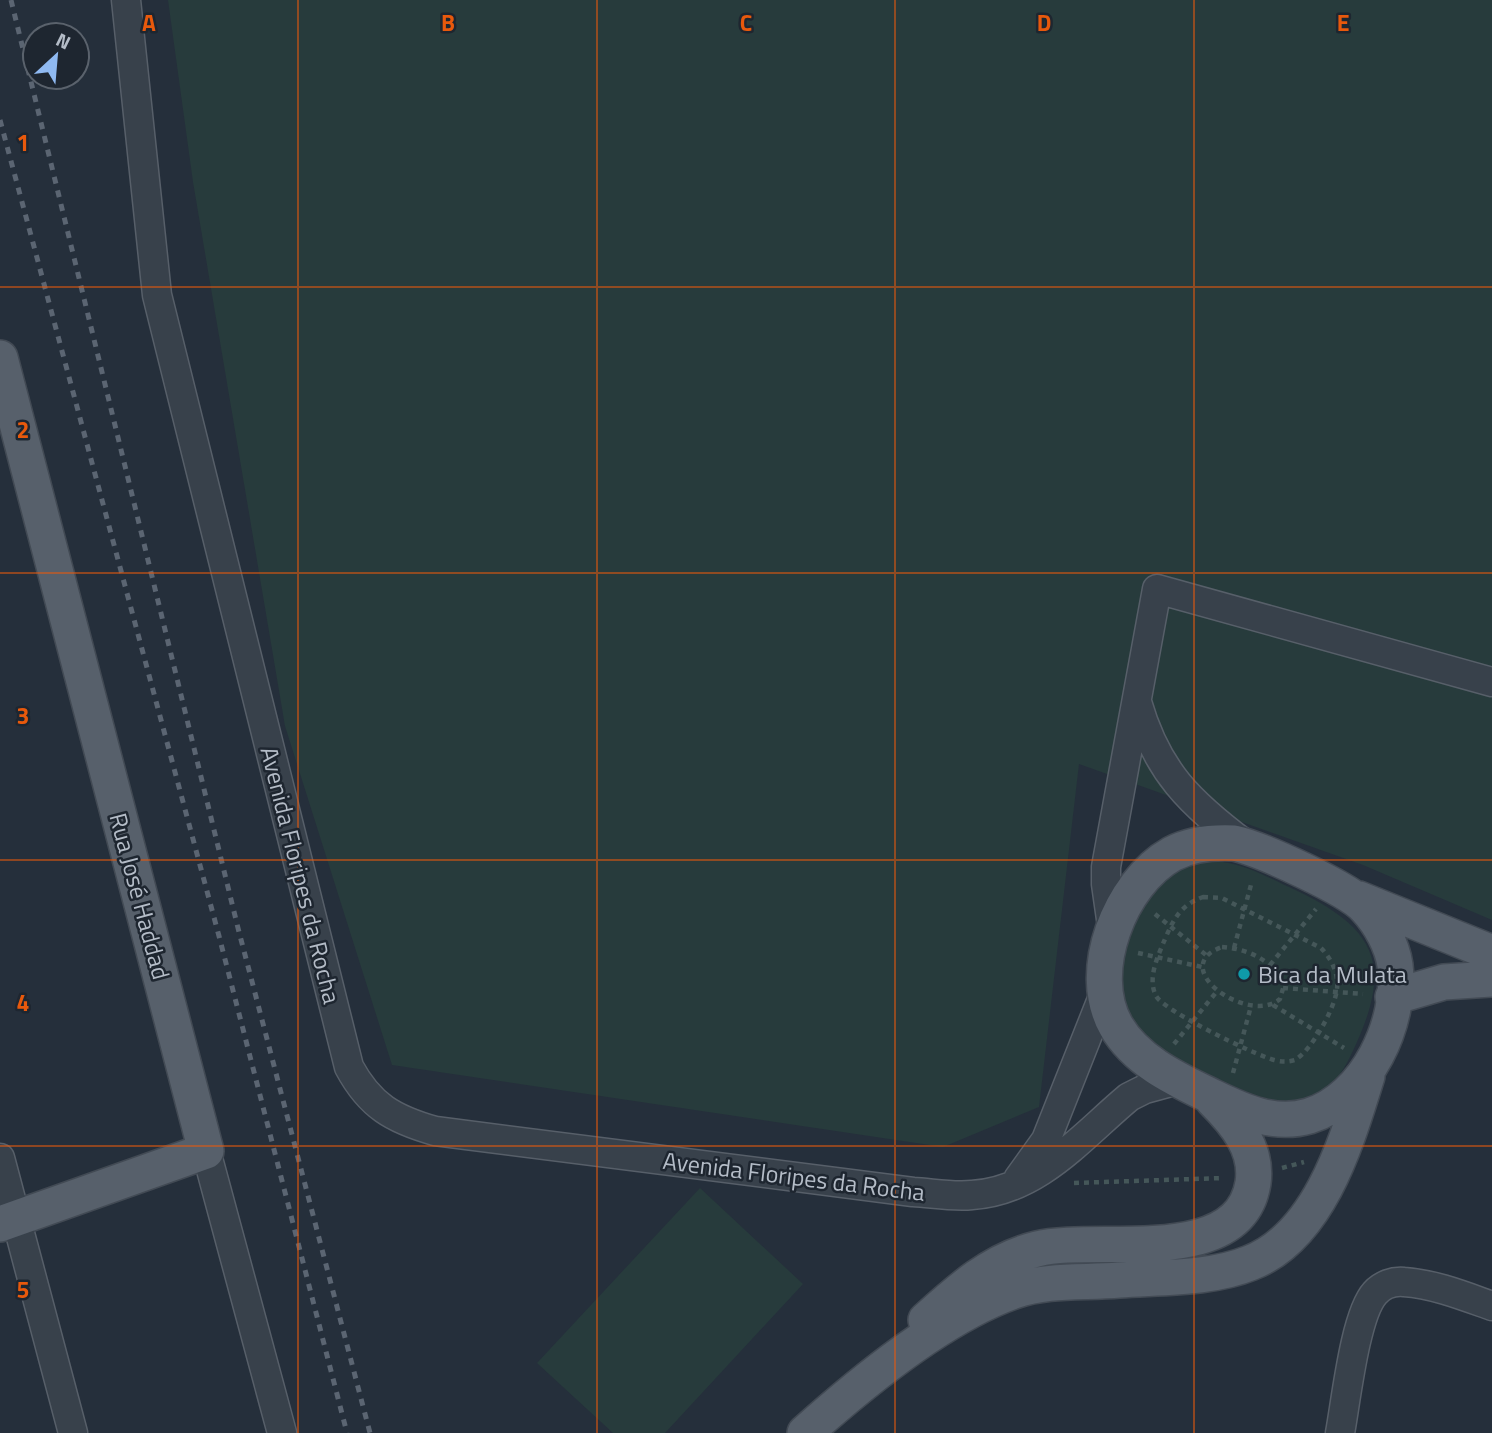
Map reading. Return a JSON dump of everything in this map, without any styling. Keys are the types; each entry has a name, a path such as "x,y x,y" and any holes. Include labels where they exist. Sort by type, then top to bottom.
{"main road":[{"name":"Rua José Haddad","path":"0,358 206,1151"},
{"path":"1371,1065 1334,1104 1306,1117 1266,1118 1191,1086 1133,1048 1115,1025 1106,989 1111,940 1131,896 1146,875 1173,853 1204,844 1252,848 1344,893 1492,953"},
{"path":"805,1433 876,1373 956,1319 1015,1290 1046,1283 1223,1270 1257,1261 1285,1239 1308,1213 1344,1150 1371,1065 1387,1028 1393,997 1395,962 1390,948 1376,921 1344,893"},
{"path":"1393,997 1444,982 1492,979"},
{"path":"876,1373 909,1336 961,1288 1002,1262 1057,1245 1173,1242 1206,1236 1226,1224 1240,1210 1252,1188 1252,1158 1242,1135 1191,1086"},
{"path":"8,1221 206,1151"}],"street":[{"name":"Avenida Floripes da Rocha","path":"126,0 157,295 349,1067 362,1091 376,1105 407,1123 435,1131 950,1195 986,1194 1041,1173 1129,1097 1191,1086"},
{"path":"1111,940 1105,884 1106,867 1157,589 1492,682"},
{"path":"1136,700 1154,749 1180,789 1203,812 1252,848"},
{"path":"1013,1185 1046,1140 1106,989"},
{"name":"Rua José Haddad","path":"206,1151 282,1433"},
{"path":"0,1158 8,1221 73,1433"},
{"path":"1340,1433 1363,1314 1373,1294 1383,1285 1402,1281 1446,1290 1492,1306"}],"path":[{"path":"1234,948 1245,910 1252,848"},
{"path":"1270,965 1295,936 1344,893"},
{"path":"1131,896 1206,955"},
{"path":"1203,897 1222,898 1327,954 1336,973 1337,992 1305,1054 1287,1062 1272,1060 1171,1011 1156,996 1152,986 1158,957 1170,927 1178,912 1189,902 1203,897"},
{"path":"1111,940 1158,957 1202,967"},
{"path":"1273,1005 1280,999 1283,988 1280,975 1270,965 1247,951 1234,948 1222,947 1206,955 1202,967 1209,982 1218,990 1251,1006 1273,1005 1371,1065"},
{"path":"1283,988 1393,997"},
{"path":"1191,1086 1193,1022 1218,990"},
{"path":"1191,1086 1241,1045 1251,1006"},
{"path":"1067,1183 1254,1177 1344,1150"}],"green space":[{"path":"168,0 1492,0 1492,920 1363,865 1079,764 1039,1107 943,1147 392,1065 285,726 193,182"},
{"path":"1204,860 1248,869 1320,903 1344,919 1360,936 1371,954 1374,975 1372,998 1364,1026 1350,1057 1335,1080 1318,1095 1300,1101 1280,1101 1238,1088 1154,1047 1133,1029 1124,1011 1122,968 1136,923 1160,885 1178,870"},
{"path":"700,1188 803,1284 665,1433 613,1433 537,1363"}],"railway":[{"path":"11,0 238,928 370,1433"},
{"path":"0,120 219,936 347,1433"}],"place":[{"name":"Bica da Mulata","path":"1244,974"}]}
